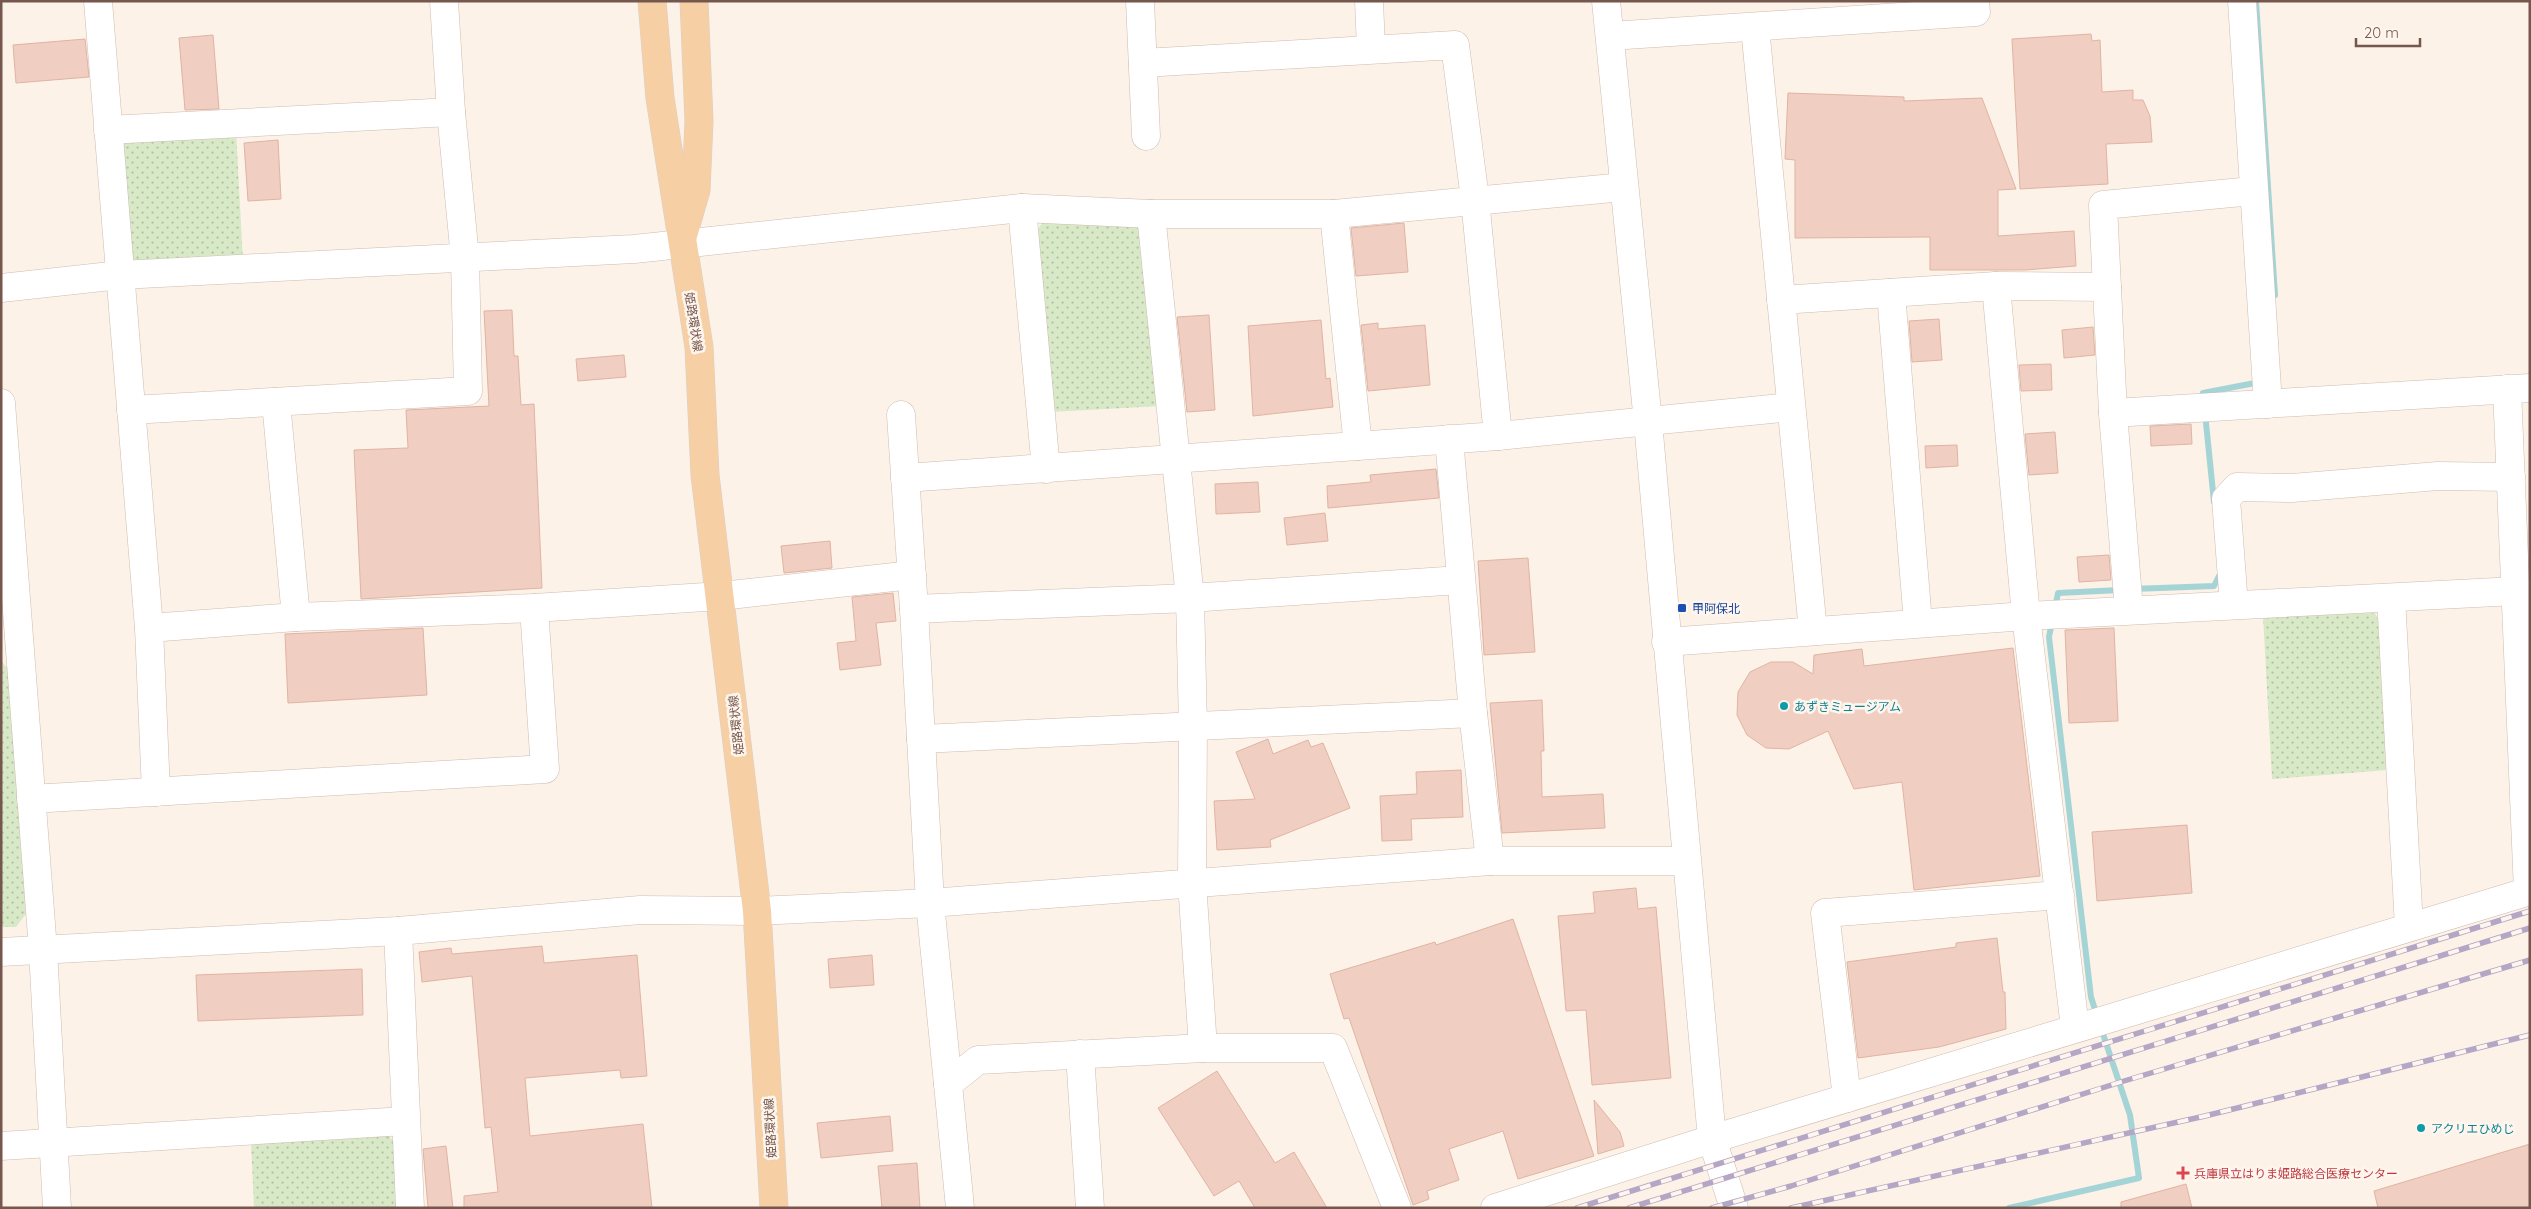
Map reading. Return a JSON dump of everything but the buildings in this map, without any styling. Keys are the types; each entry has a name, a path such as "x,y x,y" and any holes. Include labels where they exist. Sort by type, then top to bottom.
{"main road":[{"name":"姫路環状線","path":"652,1 660,98 681,244 699,347 705,475 721,596 757,911 774,1208"},
{"name":"姫路環状線","path":"681,244 696,190 699,121 694,1"}],"street":[{"path":"98,1 149,628 156,792"},
{"path":"131,410 468,391 465,258 451,112 444,1"},
{"path":"1140,1 1146,136"},
{"path":"1369,1 1371,48"},
{"path":"1606,1 1648,422 1666,642 1712,1138 1734,1208"},
{"path":"1610,36 1976,12 1975,1"},
{"path":"2242,1 2268,404"},
{"path":"1756,27 1813,631"},
{"path":"1143,63 1455,44 1475,199 1498,436"},
{"path":"108,130 451,112"},
{"path":"1,288 120,276 634,249 1022,208 1151,214 1334,214 1475,199 1624,187"},
{"path":"2128,596 2112,413 2103,205 2253,191"},
{"path":"1022,208 1046,469"},
{"path":"1151,214 1190,598 1193,727 1192,882 1203,1048"},
{"path":"1334,214 1358,446"},
{"path":"1781,300 1996,286 2107,287"},
{"path":"1996,286 2026,616 2076,1028"},
{"path":"1891,293 1918,623"},
{"path":"1495,1208 1712,1138 2529,892 2511,477 2519,389 2112,413"},
{"path":"276,402 296,617"},
{"path":"1,403 10,648 31,799 43,950 55,1142 57,1208"},
{"path":"905,478 1498,436 1791,407"},
{"path":"901,415 930,903 960,1208"},
{"path":"1449,439 1460,580 1490,861"},
{"path":"2234,605 2226,499 2237,487 2292,488 2438,476 2511,477"},
{"path":"149,628 296,617 534,608 721,596 912,576"},
{"path":"914,609 1190,598 1460,580"},
{"path":"1666,642 2026,616 2128,596 2234,605 2516,591"},
{"path":"2391,598 2409,927"},
{"path":"31,799 545,770 534,608"},
{"path":"921,739 1473,713"},
{"path":"1,952 398,931 640,910 757,911 930,903 1490,861 1686,861"},
{"path":"1847,1098 1825,914 2060,895"},
{"path":"398,931 410,1208"},
{"path":"948,1084 978,1060 1203,1048 1333,1048 1397,1208"},
{"path":"1080,1054 1090,1208"},
{"path":"1,1146 405,1121"}],"green space":[{"path":"236,131 243,262 137,267 129,258 120,147 129,136"},
{"path":"1046,218 1136,222 1147,230 1161,406 1050,412 1036,232"},
{"path":"2375,613 2378,620 2388,770 2272,779 2263,616"},
{"path":"1,661 8,669 26,914 16,927 1,927"},
{"path":"386,1133 396,1144 400,1208 254,1208 251,1141"}],"waterway":[{"path":"2256,1 2275,295"},
{"path":"2204,400 2203,393 2260,382"},
{"path":"2205,413 2214,502"},
{"path":"2132,589 2214,586 2221,572"},
{"path":"2055,608 2058,593 2120,590"},
{"path":"2052,622 2049,637 2091,997 2097,1016"},
{"path":"2009,1208 2139,1178 2130,1115 2101,1028"}],"railway":[{"path":"1577,1208 2530,911"},
{"path":"1629,1208 2530,928"},
{"path":"1712,1208 1791,1186 2124,1081 2530,960"},
{"path":"1791,1208 2205,1116 2530,1035"}],"place":[{"name":"甲阿保北","path":"1682,608"},
{"name":"あずきミュージアム","path":"1784,706"},
{"name":"アクリエひめじ","path":"2421,1128"},
{"name":"兵庫県立はりま姫路総合医療センター","path":"2183,1173"}]}
